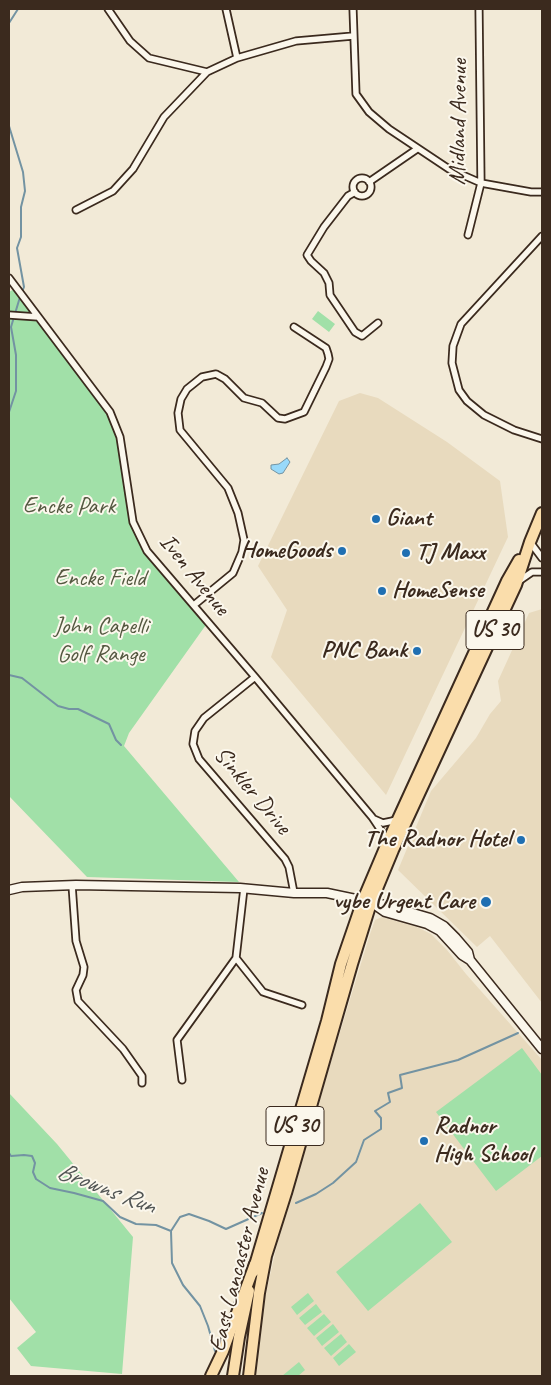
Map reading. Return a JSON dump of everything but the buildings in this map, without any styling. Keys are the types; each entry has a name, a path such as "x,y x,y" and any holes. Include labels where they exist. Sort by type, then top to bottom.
{"highway":[{"name":"East Lancaster Avenue","path":"234,1376 239,1337 255,1264 327,1021 343,956 516,584 542,513"},
{"name":"East Lancaster Avenue","path":"249,1376 259,1293 266,1256 352,964 367,901 397,820 507,581 530,542"},
{"path":"211,1376 223,1350 255,1264"}],"main road":[{"path":"9,890 22,887 72,885 244,888 294,893 328,893 367,901 385,912 427,924 440,931 462,955 470,960 542,1048"}],"street":[{"path":"108,9 130,41 149,58 207,72"},
{"path":"226,9 237,58"},
{"path":"353,9 356,94 369,112 417,149 449,169 481,183 531,192 542,192"},
{"name":"Midland Avenue","path":"468,236 481,183 479,9"},
{"path":"76,210 113,191 133,169 164,117 207,72 237,58 296,40 353,36"},
{"path":"369,182 417,149"},
{"path":"363,179 369,182 371,190 368,194 360,196 355,192 354,186 357,181 363,179"},
{"path":"355,192 348,196 324,226 308,255 311,261 324,273 330,283 330,294 355,332 362,336 378,323"},
{"path":"541,437 503,425 484,415 467,401 456,382 452,356 453,346 461,324 542,236"},
{"name":"Iven Avenue","path":"9,278 110,412 120,437 133,522 147,551 372,817 388,841"},
{"path":"9,315 38,317"},
{"path":"194,605 232,572 242,552 244,540 238,513 228,488 180,430 178,413 181,399 187,389 202,377 216,374 225,379 244,398 262,403 278,418 286,419 302,414 309,406 329,359 326,348 294,327"},
{"path":"530,542 542,558"},
{"path":"516,584 528,574 537,571 542,572"},
{"name":"Sinkler Drive","path":"255,677 204,718 195,731 193,744 200,759 285,859 289,868 294,893"},
{"path":"372,817 383,823 397,820"},
{"path":"72,885 76,941 84,967 83,975 76,990 78,1001 123,1049 142,1076 142,1083"},
{"path":"182,1080 177,1040 236,958 244,888"},
{"path":"236,958 264,992 302,1006"}],"shaded area":[{"path":"360,393 378,398 447,442 500,481 508,537 386,795 271,657 287,610 258,566 339,401"},
{"path":"542,609 542,1003 490,936 477,947 398,870 431,791 476,738 490,714 501,701 498,681 529,613"},
{"name":"Radnor High School","path":"382,917 417,927 431,934 542,1060 542,1376 254,1376 265,1298 282,1222 370,934 375,920"}],"green space":[{"path":"16,288 110,412 120,437 133,522 147,551 208,622 129,733 124,746 239,882 87,877 9,796 9,292"},
{"path":"318,311 335,324 329,332 312,319"},
{"path":"522,1048 542,1075 542,1156 496,1191 436,1112"},
{"path":"9,1093 57,1144 133,1237 122,1374 31,1366 17,1348 36,1332 9,1298"},
{"path":"420,1203 452,1242 368,1311 336,1272"},
{"path":"308,1293 314,1301 297,1315 291,1307"},
{"path":"316,1304 322,1312 305,1325 299,1318"},
{"path":"324,1314 331,1322 314,1336 307,1328"},
{"path":"333,1324 339,1332 322,1346 316,1338"},
{"path":"341,1334 347,1342 331,1356 324,1348"},
{"path":"349,1344 356,1352 339,1366 333,1358"},
{"path":"299,1362 305,1370 298,1376 282,1376"}],"water":[{"path":"287,458 290,462 283,473 279,474 271,469 271,465 279,464"}],"waterway":[{"path":"9,23 18,9"},
{"path":"9,126 23,172 25,191 21,207 21,237 17,248 24,287 22,292"},
{"path":"9,412 16,391 16,355 11,327 20,297"},
{"path":"9,675 22,678 58,706 78,709 109,724 116,740 121,745"},
{"path":"296,1203 316,1194 333,1183 356,1162 364,1140 381,1129 381,1118 375,1111 390,1102 388,1093 402,1088 400,1075 458,1060 518,1033"},
{"name":"Browns Run","path":"9,1153 11,1156 32,1156 35,1163 33,1172 36,1179 50,1188 103,1201 120,1217 136,1224 156,1225 171,1231"},
{"path":"171,1231 180,1217 189,1214 226,1229 262,1213"},
{"name":"Browns Run","path":"171,1231 172,1263 183,1285 200,1306 215,1351"}],"place":[{"name":"Giant","path":"376,519"},
{"name":"HomeGoods","path":"342,551"},
{"name":"TJ Maxx","path":"406,553"},
{"name":"HomeSense","path":"382,591"},
{"name":"PNC Bank","path":"417,651"},
{"name":"The Radnor Hotel","path":"521,840"},
{"name":"vybe Urgent Care","path":"486,902"},
{"name":"Radnor High School","path":"424,1141"}],"park label":[{"name":"Encke Park","path":"69,507"},
{"name":"Encke Field","path":"100,579"},
{"name":"John Capelli Golf Range","path":"101,641"}]}
